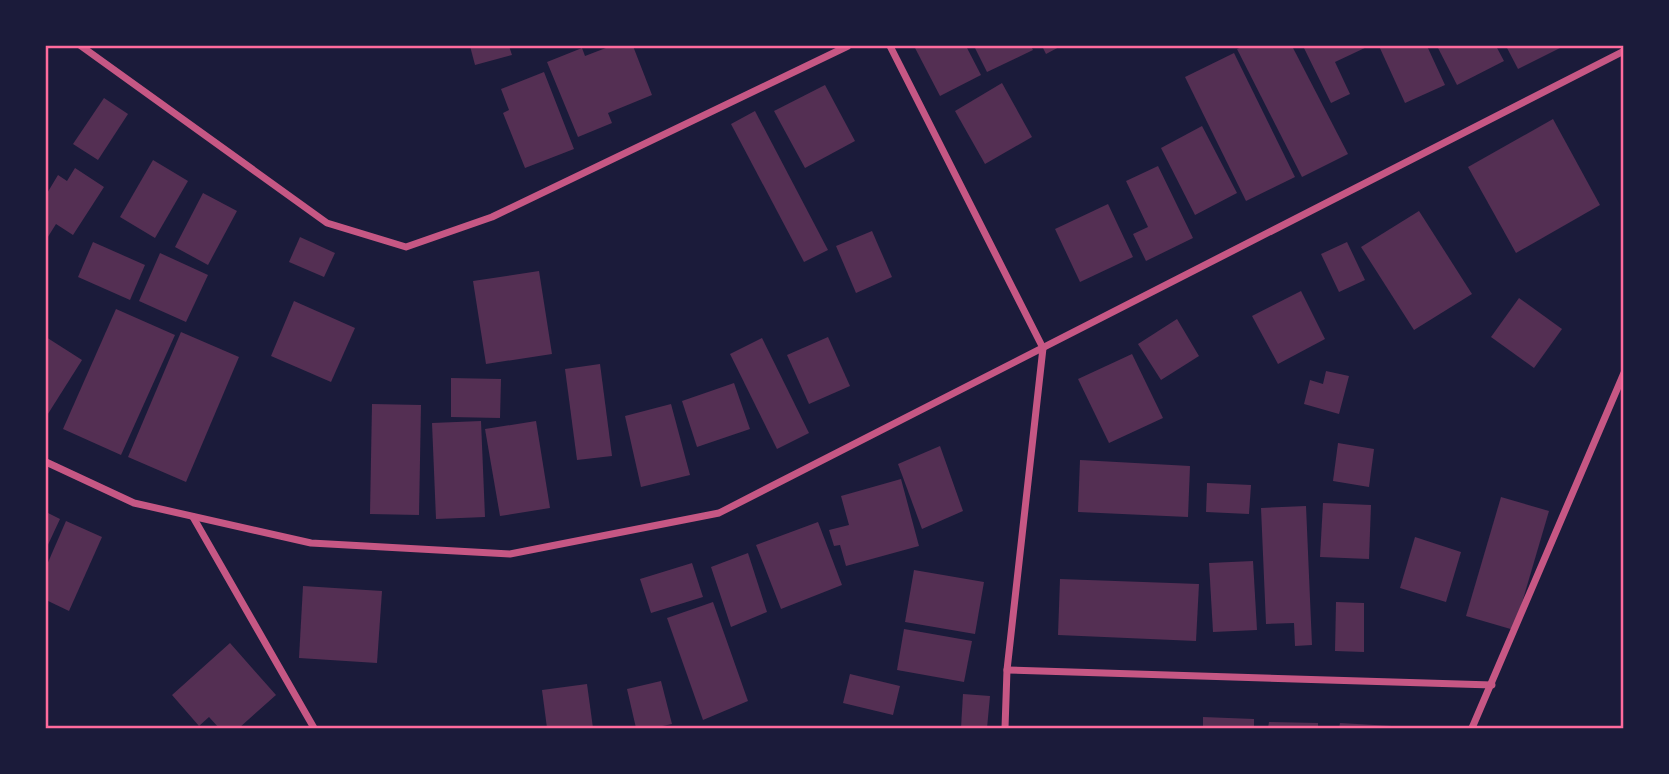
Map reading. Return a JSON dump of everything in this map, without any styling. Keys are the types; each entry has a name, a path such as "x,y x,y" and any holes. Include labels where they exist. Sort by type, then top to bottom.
{"street":[{"path":"81,46 327,223 406,247 492,217 849,46"},
{"path":"890,46 1042,348 1007,670 1005,729"},
{"path":"46,462 134,503 311,543 510,554 719,513 1623,51"},
{"path":"1472,729 1623,373"},
{"path":"193,517 314,729"},
{"path":"1007,670 1492,685"}],"building":[{"path":"470,46 509,46 512,55 475,65"},
{"path":"611,46 633,46 652,95 608,113 612,123 578,137 547,62 582,48 585,56"},
{"path":"914,46 966,46 981,75 940,96"},
{"path":"974,46 1031,46 1033,50 987,72"},
{"path":"1042,46 1061,46 1046,54"},
{"path":"1244,46 1292,46 1348,154 1302,177 1237,49"},
{"path":"1303,46 1369,46 1335,62 1350,94 1331,103"},
{"path":"1379,46 1427,46 1445,85 1405,103"},
{"path":"1437,46 1496,46 1504,61 1457,85"},
{"path":"1506,46 1564,46 1518,69"},
{"path":"1234,53 1295,177 1246,201 1185,77"},
{"path":"544,72 574,149 525,168 503,113 509,110 501,89"},
{"path":"1002,83 1032,137 985,164 955,111"},
{"path":"825,85 855,141 805,168 774,111"},
{"path":"104,98 128,114 98,160 73,144"},
{"path":"755,111 828,250 804,262 731,124"},
{"path":"1553,119 1600,205 1516,253 1468,167"},
{"path":"1202,126 1237,193 1195,215 1161,148"},
{"path":"153,160 188,181 155,238 120,217"},
{"path":"1158,166 1193,238 1146,261 1133,234 1148,227 1126,181"},
{"path":"75,168 104,187 73,235 56,224 46,240 46,195 58,175 67,181"},
{"path":"203,193 237,211 208,265 175,247"},
{"path":"1108,204 1133,257 1080,282 1055,229"},
{"path":"1419,211 1472,294 1414,330 1361,247"},
{"path":"872,231 892,277 856,293 836,246"},
{"path":"300,237 335,253 324,277 289,262"},
{"path":"93,242 145,265 130,300 78,277"},
{"path":"1347,242 1365,280 1339,292 1321,254"},
{"path":"160,253 208,275 186,322 139,301"},
{"path":"539,271 552,354 486,364 473,281"},
{"path":"1301,291 1325,339 1278,364 1252,316"},
{"path":"1519,298 1562,329 1534,368 1491,337"},
{"path":"294,301 355,328 331,382 271,356"},
{"path":"116,309 175,335 121,455 63,429"},
{"path":"1177,319 1199,356 1161,380 1138,344"},
{"path":"181,332 239,357 186,482 128,457"},
{"path":"46,337 82,360 46,417"},
{"path":"828,337 850,386 809,404 787,355"},
{"path":"762,338 809,433 777,449 730,354"},
{"path":"1132,354 1163,418 1109,443 1078,379"},
{"path":"600,364 612,456 577,460 565,369"},
{"path":"1326,371 1349,376 1339,414 1304,404 1310,380 1323,384"},
{"path":"451,378 501,379 500,418 451,417"},
{"path":"734,383 750,429 697,447 682,401"},
{"path":"372,404 421,405 419,515 370,514"},
{"path":"671,404 690,475 641,487 625,416"},
{"path":"481,421 485,517 436,519 432,423"},
{"path":"536,421 550,508 500,516 485,429"},
{"path":"1338,443 1374,449 1369,487 1333,481"},
{"path":"940,446 963,511 922,529 898,464"},
{"path":"1080,460 1190,466 1188,517 1078,512"},
{"path":"901,479 919,546 846,566 840,545 834,546 829,530 849,525 841,496"},
{"path":"1207,483 1251,485 1249,514 1206,512"},
{"path":"1501,497 1549,511 1514,630 1466,616"},
{"path":"1323,503 1371,505 1369,559 1320,557"},
{"path":"1306,506 1312,645 1295,646 1294,623 1266,624 1261,508"},
{"path":"46,512 60,519 46,549"},
{"path":"66,521 102,537 69,611 46,600 46,567"},
{"path":"818,522 842,585 781,609 756,545"},
{"path":"1415,537 1461,552 1446,602 1400,588"},
{"path":"748,553 767,612 731,627 711,567"},
{"path":"1253,561 1257,630 1213,632 1209,563"},
{"path":"692,563 703,597 651,613 640,579"},
{"path":"914,570 984,582 975,634 905,622"},
{"path":"1060,579 1199,584 1196,641 1058,635"},
{"path":"303,586 382,591 377,663 299,658"},
{"path":"713,602 748,701 703,720 667,618"},
{"path":"1336,602 1364,603 1364,652 1335,651"},
{"path":"904,629 972,641 964,682 897,670"},
{"path":"230,643 276,695 239,728 219,728 209,717 199,726 172,695"},
{"path":"850,674 900,686 893,715 843,703"},
{"path":"661,681 672,724 636,728 627,689"},
{"path":"587,684 593,728 547,728 542,690"},
{"path":"963,694 990,696 987,728 961,728"},
{"path":"1203,717 1254,719 1254,728 1203,728"},
{"path":"1269,722 1318,723 1318,728 1268,728"},
{"path":"1340,723 1392,726 1392,728 1339,728"}]}
